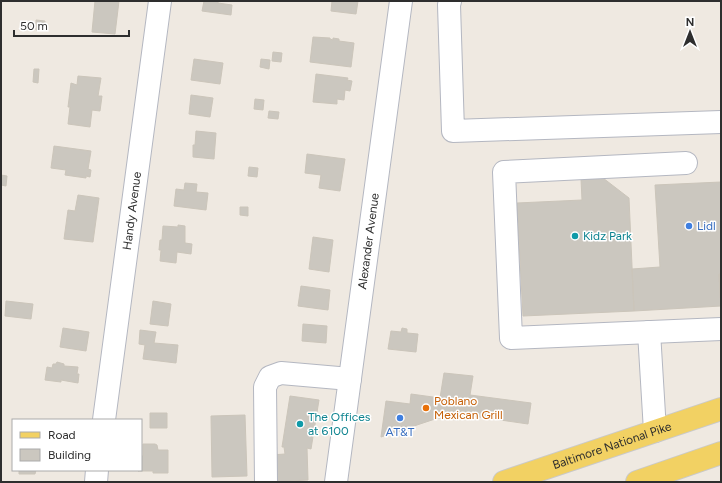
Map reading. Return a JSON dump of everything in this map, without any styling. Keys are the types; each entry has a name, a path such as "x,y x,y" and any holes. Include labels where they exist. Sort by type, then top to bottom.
{"main road":[{"name":"Baltimore National Pike","path":"504,482 721,409"},
{"path":"637,482 668,477 721,453"}],"street":[{"name":"Handy Avenue","path":"104,419 160,1"},
{"name":"Alexander Avenue","path":"336,482 400,1"},
{"path":"450,1 454,131 721,122"},
{"path":"686,163 504,172 511,338 721,328"},
{"path":"649,332 655,432"},
{"path":"266,482 266,387 270,377 281,373 350,379"},
{"path":"96,482 97,471"}],"building":[{"path":"95,1 119,1 115,34 92,32"},
{"path":"204,1 218,1 218,3 232,5 231,15 202,11"},
{"path":"332,1 358,1 356,14 331,11"},
{"path":"36,20 45,21 45,30 36,30"},
{"path":"313,37 330,38 333,40 333,38 339,39 339,41 354,43 351,67 310,62"},
{"path":"273,52 282,53 281,62 272,61"},
{"path":"194,59 223,63 220,84 191,80"},
{"path":"261,59 270,60 269,69 260,67"},
{"path":"34,69 39,69 38,83 33,82"},
{"path":"316,74 348,78 347,80 352,81 350,91 345,90 344,100 337,99 337,104 313,102"},
{"path":"78,76 101,78 98,96 102,96 100,111 92,110 90,127 68,124 70,107 68,107 71,83 77,85"},
{"path":"191,95 213,98 210,117 189,114"},
{"path":"255,99 264,100 263,110 254,109"},
{"path":"269,111 279,112 278,119 268,118"},
{"path":"196,131 216,133 214,159 193,157 193,145 195,145"},
{"path":"54,146 91,151 88,169 91,170 90,177 86,176 86,178 65,175 66,170 51,168"},
{"path":"307,154 345,159 340,191 319,188 321,175 305,173"},
{"path":"249,167 258,168 257,177 248,176"},
{"path":"1,175 7,176 6,186 1,185"},
{"name":"Kidz Park","path":"603,178 629,198 634,311 523,316 517,203 582,200 581,179"},
{"name":"Lidl","path":"721,182 721,274 719,274 721,306 634,311 632,269 660,267 655,185"},
{"path":"185,183 197,184 196,192 208,193 206,210 174,206 176,189 184,190"},
{"path":"78,195 99,198 93,242 64,239 68,210 75,211"},
{"path":"240,207 248,207 248,216 240,215"},
{"path":"178,225 185,226 185,243 192,244 191,254 177,252 176,263 160,261 161,250 159,250 160,240 162,240 163,226 178,227"},
{"path":"313,237 333,240 329,272 309,269"},
{"path":"719,274 721,274 721,306"},
{"path":"301,286 330,290 328,310 298,306"},
{"path":"6,301 33,304 31,319 5,316"},
{"path":"153,301 171,304 168,326 150,324"},
{"path":"303,324 327,326 326,343 302,341"},
{"path":"63,328 89,332 86,351 60,347"},
{"path":"402,328 407,329 407,333 418,334 416,352 388,349 391,331 401,332"},
{"path":"140,330 156,332 154,343 178,345 176,363 143,359 145,345 139,344"},
{"path":"57,362 64,364 64,366 78,367 78,383 61,380 61,382 45,380 47,367 52,368 53,364 56,364"},
{"path":"444,373 473,376 470,395 531,403 528,424 459,414 458,420 438,418 381,437 386,401 410,404 411,394 440,398"},
{"name":"The Offices at 6100","path":"290,396 319,400 311,449 307,448 308,480 272,482 271,455 285,454 284,447 282,447"},
{"path":"150,413 167,413 167,428 150,428"},
{"path":"245,415 247,476 212,477 211,416"},
{"path":"143,444 155,444 157,445 158,450 168,450 168,473 142,471"},
{"path":"19,471 36,471 35,474 19,474"}],"place":[{"name":"Lidl","path":"689,226"},
{"name":"Kidz Park","path":"575,236"},
{"name":"Poblano Mexican Grill","path":"426,408"},
{"name":"AT&T","path":"400,418"},
{"name":"The Offices at 6100","path":"300,424"}]}
